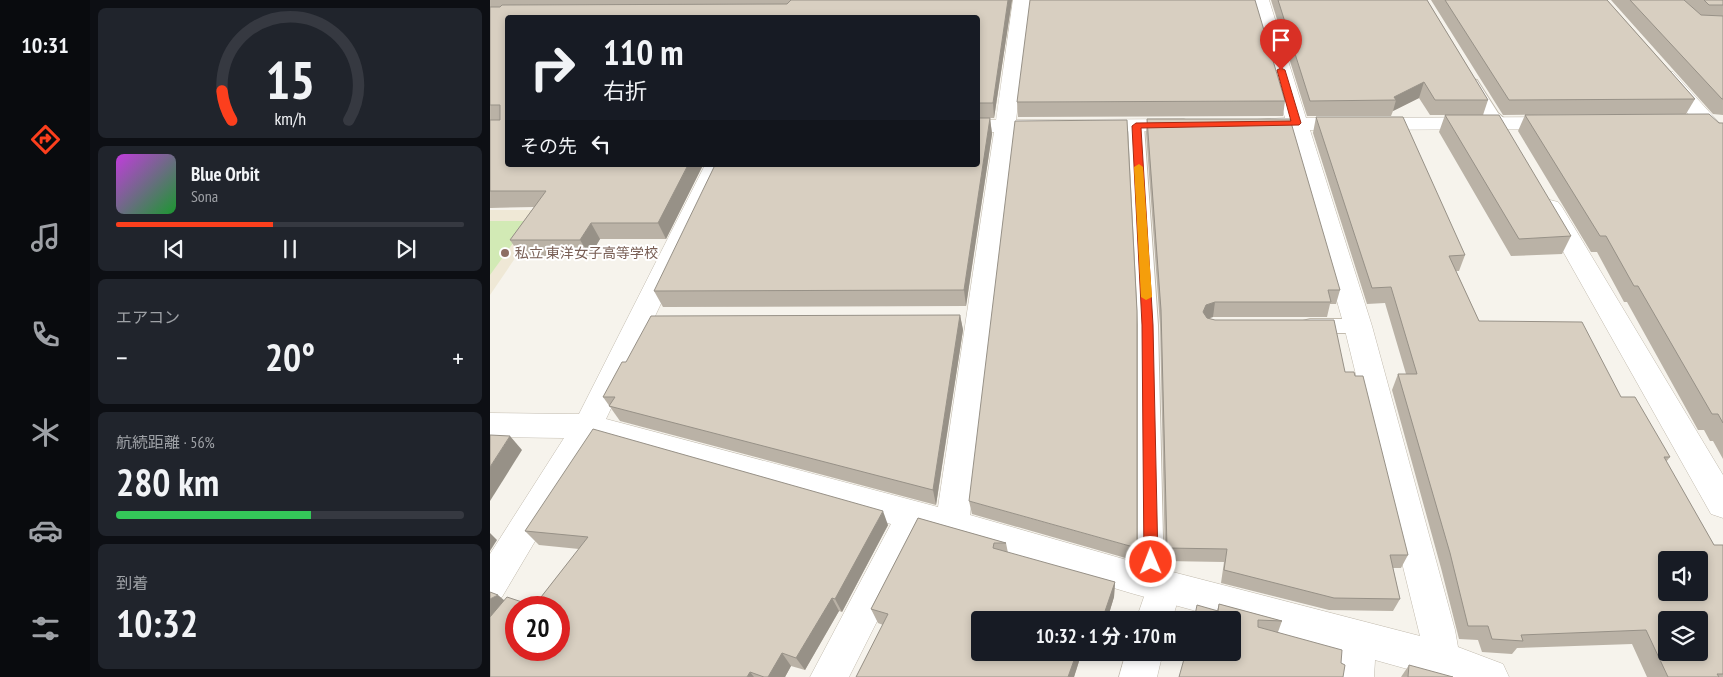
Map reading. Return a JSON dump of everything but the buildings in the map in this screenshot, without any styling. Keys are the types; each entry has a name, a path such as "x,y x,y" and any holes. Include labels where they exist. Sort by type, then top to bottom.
{"street":[{"path":"952,525 970,318 1005,126 1022,0"},
{"path":"1260,0 1358,326 1437,630 1441,660"},
{"path":"1656,64 1715,122 1723,140"},
{"path":"1677,122 1715,122"},
{"path":"1240,124 1579,123"},
{"path":"1501,124 1516,149"},
{"path":"980,126 1202,125"},
{"path":"490,585 588,426 715,167"},
{"path":"1535,183 1723,504"},
{"path":"640,319 670,319"},
{"path":"490,425 588,426 913,516 952,525 1158,596 1359,638 1441,660 1490,677"},
{"path":"829,677 913,516"},
{"path":"1355,677 1359,638"},
{"path":"1138,677 1142,661"}],"lane":[{"path":"1468,75 1492,116 1501,124"},
{"path":"1136,126 1148,325 1158,596"},
{"path":"1290,326 1358,326"}],"shaded area":[{"name":"私立 東洋女子高等学校","path":"490,210 548,210 490,295"}],"green space":[{"path":"490,221 529,221 490,275"}],"slow traffic":[{"path":"1139,167 1146,297"}],"place":[{"name":"私立 東洋女子高等学校","path":"505,253"}],"route":[{"path":"1151,562 1148,325 1136,126 1296,123 1281,70"}]}
